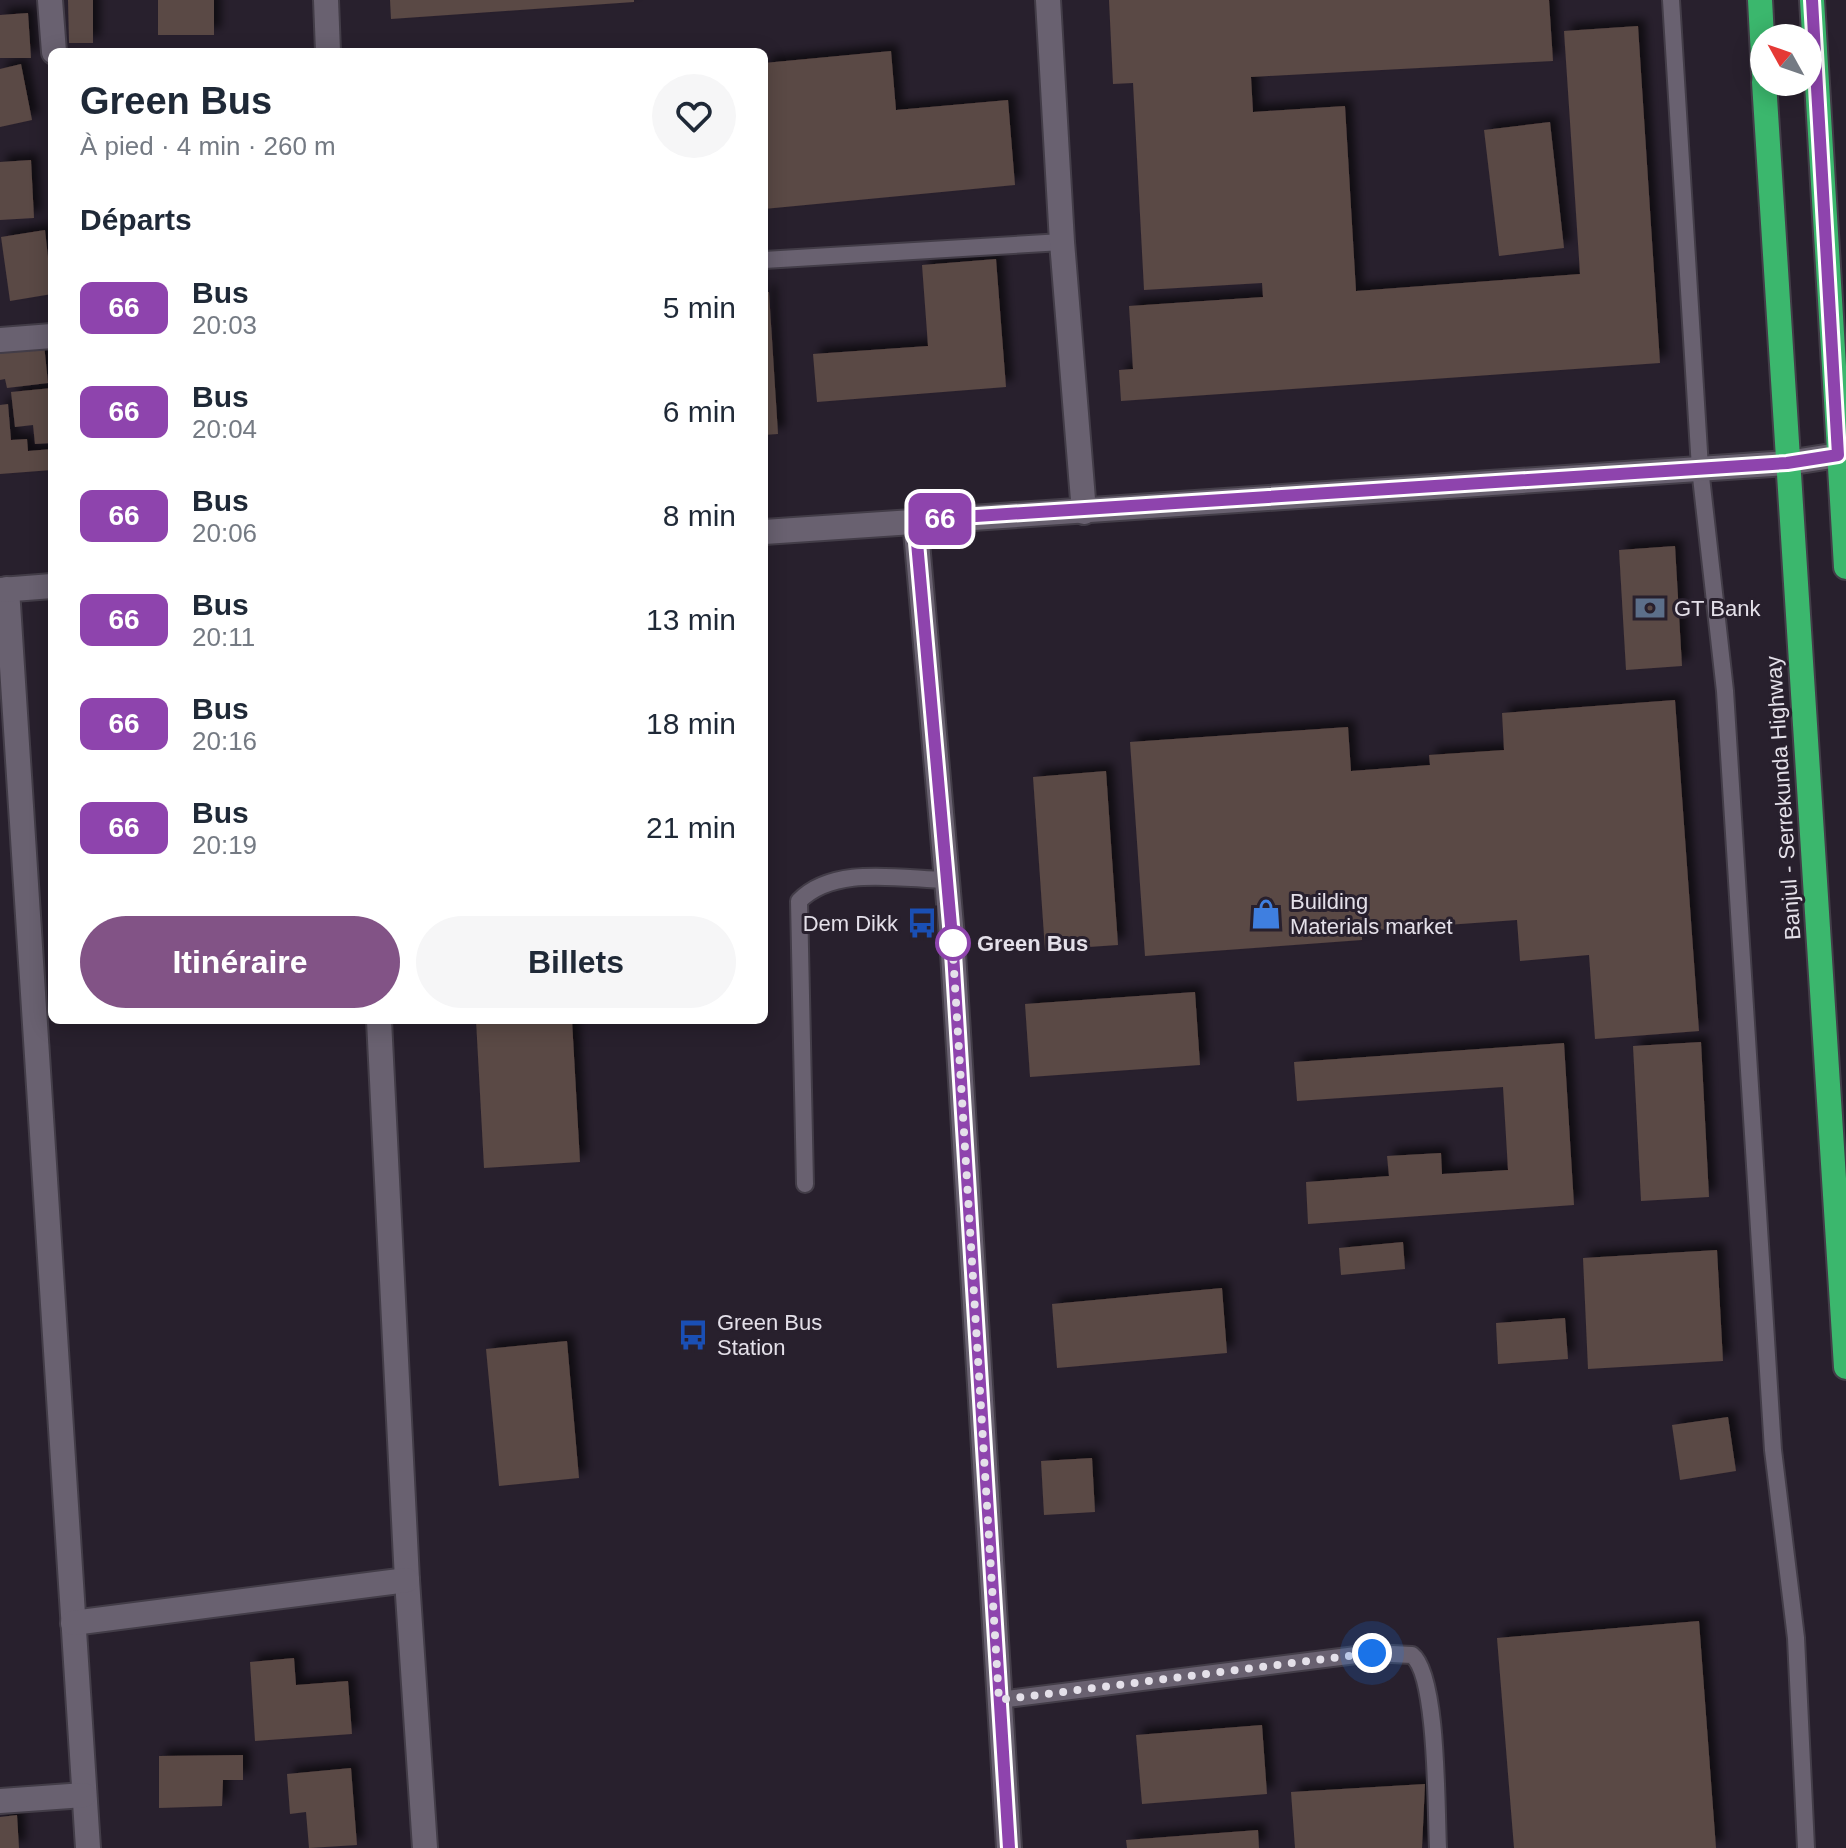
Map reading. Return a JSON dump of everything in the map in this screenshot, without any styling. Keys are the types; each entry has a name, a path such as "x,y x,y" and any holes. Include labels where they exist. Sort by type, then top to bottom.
{"highway":[{"path":"1760,0 1761,24"},
{"path":"1812,0 1842,454 1846,567"},
{"name":"Banjul - Serrekunda Highway","path":"1765,96 1846,1367"}],"street":[{"path":"50,0 54,48"},
{"path":"326,0 328,48"},
{"path":"1048,0 1062,242 1084,512"},
{"path":"0,340 48,336"},
{"path":"768,532 1787,463 1842,454"},
{"path":"915,520 947,880 1009,1848"},
{"path":"48,586 4,589 88,1848"},
{"path":"379,1024 407,1580 425,1848"},
{"path":"73,1623 407,1580"},
{"path":"0,1801 84,1795"}],"lane":[{"path":"1671,0 1700,468 1725,691 1773,1450 1796,1638 1806,1848"},
{"path":"768,260 1062,242"},
{"path":"805,1184 799,901 814,886 839,879 947,880"},
{"path":"999,1700 1372,1653 1412,1655 1424,1669 1430,1694 1438,1848"}],"building":[{"path":"68,0 93,0 93,43 69,43"},
{"path":"158,0 214,0 214,35 158,35"},
{"path":"390,0 634,0 634,2 391,19"},
{"path":"1109,0 1549,0 1553,61 1251,77 1253,112 1345,106 1356,291 1580,274 1564,31 1638,26 1660,363 1121,401 1119,370 1133,369 1129,306 1263,297 1262,283 1144,290 1133,83 1113,84"},
{"path":"28,13 31,58 0,58 0,15"},
{"path":"891,51 896,110 1008,100 1015,185 768,209 768,63"},
{"path":"21,64 32,120 0,127 0,69"},
{"path":"1550,122 1564,248 1499,256 1484,130"},
{"path":"31,160 34,218 0,220 0,162"},
{"path":"45,230 48,295 10,301 1,237"},
{"path":"996,259 1006,387 817,402 813,354 928,346 922,265"},
{"path":"768,292 769,292 778,434 768,435"},
{"path":"0,343 44,344 48,383 7,388 5,379 0,380"},
{"path":"48,388 48,443 35,444 33,425 15,427 11,392"},
{"path":"8,404 11,440 27,439 28,451 48,449 48,470 0,474 0,405"},
{"name":"GT Bank","path":"1675,546 1682,666 1626,670 1619,550"},
{"path":"1675,700 1699,1031 1595,1039 1589,955 1520,961 1517,920 1362,931 1362,940 1145,956 1130,742 1348,727 1351,771 1430,765 1429,755 1504,750 1502,713"},
{"path":"1106,771 1118,945 1045,950 1033,777"},
{"path":"1195,992 1200,1065 1030,1077 1025,1004"},
{"path":"476,1024 572,1024 580,1162 484,1168"},
{"path":"1701,1042 1709,1197 1641,1201 1633,1046"},
{"path":"1564,1043 1574,1205 1308,1224 1306,1182 1389,1176 1387,1156 1441,1153 1442,1174 1508,1170 1503,1087 1297,1101 1294,1062"},
{"path":"1403,1242 1405,1269 1341,1275 1339,1248"},
{"path":"1717,1250 1723,1361 1588,1369 1583,1258"},
{"path":"1222,1288 1227,1353 1057,1368 1052,1304"},
{"path":"1565,1318 1568,1359 1498,1364 1496,1323"},
{"path":"567,1341 579,1478 499,1486 486,1349"},
{"path":"1728,1417 1736,1471 1680,1480 1672,1425"},
{"path":"1092,1458 1095,1512 1044,1515 1041,1461"},
{"path":"1699,1621 1716,1848 1514,1848 1497,1638"},
{"path":"294,1658 296,1685 348,1681 352,1734 255,1741 250,1662"},
{"path":"1262,1725 1267,1794 1142,1804 1136,1735"},
{"path":"243,1755 243,1780 223,1780 222,1806 159,1808 159,1756"},
{"path":"351,1768 357,1845 309,1848 306,1812 290,1814 287,1774"},
{"path":"1425,1784 1422,1848 1295,1848 1291,1792"},
{"path":"17,1815 19,1848 0,1848 0,1817"},
{"path":"1258,1830 1259,1848 1127,1848 1126,1840"}],"bus line":[{"name":"66","path":"1009,1848 952,937 915,520 1084,512 1787,463 1838,455 1812,0"}],"place":[{"name":"GT Bank","path":"1650,608"},
{"name":"Building Materials market","path":"1266,914"},
{"name":"Dem Dikk","path":"922,923"},
{"name":"Green Bus","path":"953,943"},
{"name":"Green Bus Station","path":"693,1335"}],"route":[{"path":"953,943 952,937 999,1700 1372,1653"}]}
